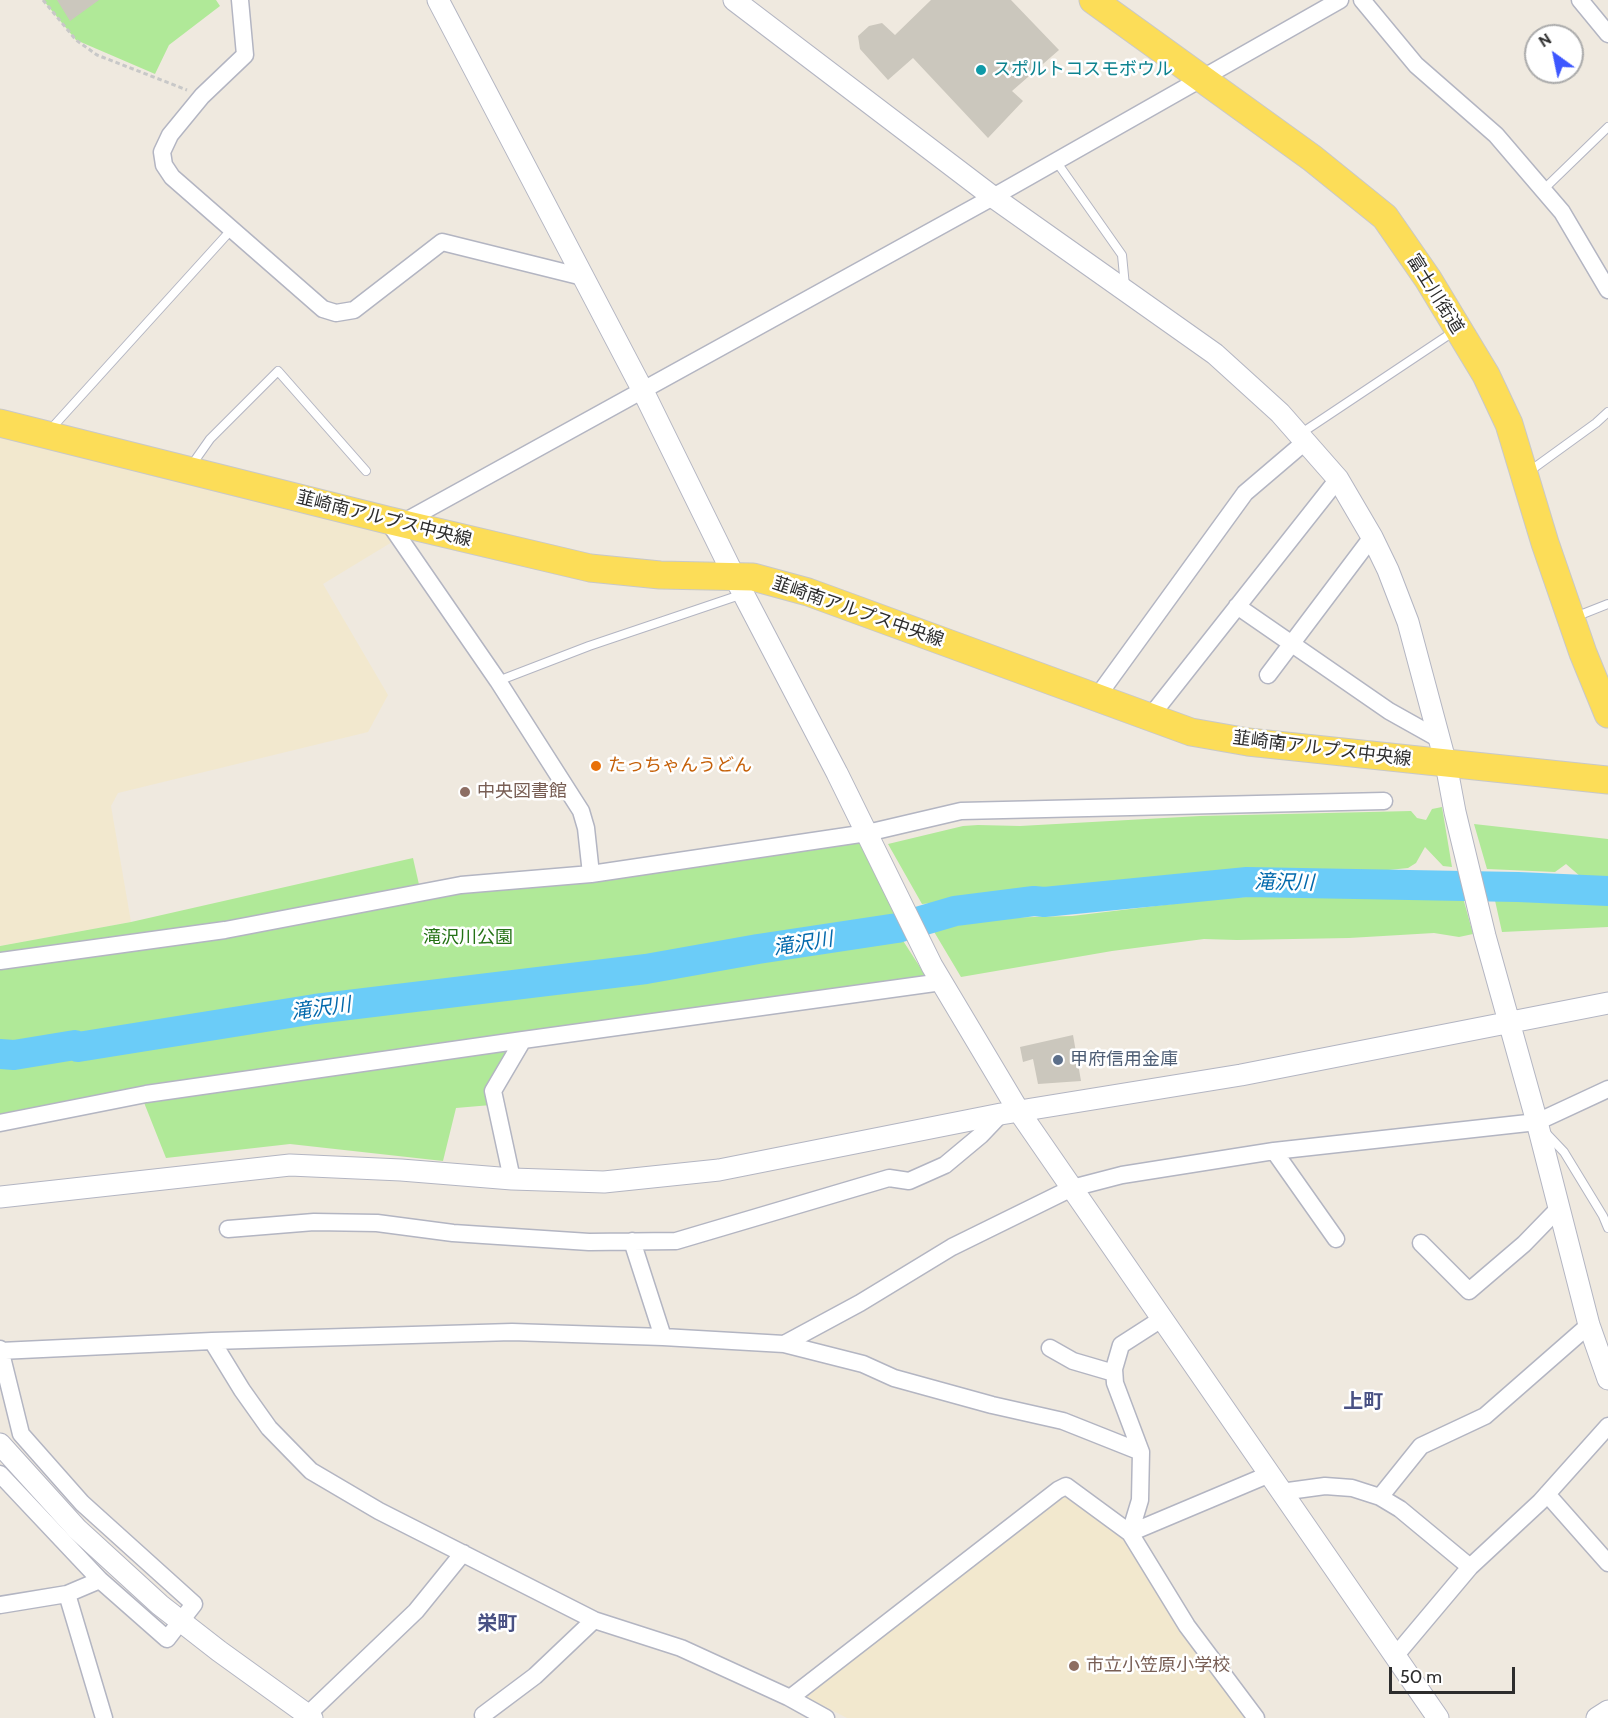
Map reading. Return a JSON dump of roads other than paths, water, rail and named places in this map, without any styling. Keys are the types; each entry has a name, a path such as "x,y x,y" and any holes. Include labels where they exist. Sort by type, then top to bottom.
{"main road":[{"name":"富士川街道","path":"1093,0 1312,158 1385,217 1428,279 1486,375 1509,424 1571,619 1608,714"},
{"name":"韮崎南アルプス中央線","path":"0,423 394,522 590,568 738,585 753,577 808,592 1191,732 1248,742 1443,751 1608,780"}],"street":[{"path":"240,0 245,55 202,96 170,135 162,152 164,165 172,177 323,309 336,313 354,310 442,242 583,277"},
{"path":"438,0 642,390 738,585 1010,1112 1072,1188 1438,1718"},
{"path":"734,0 993,197 1125,288 1215,354 1280,413 1338,479 1372,537 1388,570 1408,622 1443,751 1455,812 1485,936 1537,1122 1589,1325 1608,1379"},
{"path":"591,874 586,828 581,811 394,522 642,390 993,197 1203,80 1340,0"},
{"path":"1362,0 1416,65 1496,135 1544,190 1562,212 1608,290"},
{"path":"1580,0 1608,34"},
{"path":"1097,697 1245,493 1303,438"},
{"path":"1150,717 1338,479"},
{"path":"1268,675 1372,537"},
{"path":"1237,606 1443,751"},
{"path":"0,961 225,930 461,885 591,874 867,833 961,811 1384,801"},
{"path":"0,1123 146,1094 523,1040 937,974"},
{"path":"0,1197 290,1165 401,1170 512,1179 604,1182 718,1170 1010,1112 1241,1075 1608,1004"},
{"path":"512,1179 493,1091 523,1040"},
{"path":"784,1344 860,1303 952,1247 1072,1188 1122,1175 1274,1151 1537,1122 1608,1089"},
{"path":"228,1229 314,1222 377,1223 453,1233 590,1242 676,1241 889,1178 909,1181 945,1165 1010,1112"},
{"path":"1274,1151 1336,1239"},
{"path":"1421,1243 1469,1291 1524,1244 1559,1208"},
{"path":"632,1241 663,1337"},
{"path":"1130,1533 1140,1500 1141,1452 1115,1383 1114,1373 1121,1345 1163,1318"},
{"path":"1380,1497 1421,1446 1485,1416 1589,1325"},
{"path":"0,1474 100,1580 167,1639 194,1604 82,1503 21,1434 0,1350 512,1332 784,1344 863,1364 894,1378 992,1405 1063,1421 1141,1452"},
{"path":"212,1341 269,1428 311,1471 379,1511 594,1620 681,1648 790,1698 826,1718"},
{"path":"1050,1348 1073,1360 1114,1373"},
{"path":"1396,1655 1470,1567 1547,1494 1608,1426"},
{"path":"0,1444 77,1529 160,1605 307,1717 416,1611 463,1553"},
{"path":"1130,1533 1276,1483 1352,1488 1380,1497 1400,1509 1470,1567"},
{"path":"790,1698 1066,1486 1130,1533 1187,1626 1256,1718"},
{"path":"1547,1494 1608,1563"},
{"path":"0,1605 67,1594 100,1580"},
{"path":"67,1594 104,1718"},
{"path":"483,1715 535,1676 594,1620"},
{"path":"1597,1718 1608,1711"}],"lane":[{"path":"1544,190 1608,127"},
{"path":"1056,161 1122,255 1125,288"},
{"path":"46,435 232,229"},
{"path":"1303,438 1458,329"},
{"path":"187,471 210,439 278,371 366,471"},
{"path":"1525,475 1596,423 1608,411"},
{"path":"498,681 738,585"},
{"path":"1571,619 1608,604"},
{"path":"1537,1122 1564,1152 1608,1228"}],"waterway":[{"name":"滝沢川","path":"0,1054 14,1055 75,1045 78,1047 315,1009 646,969 897,928 955,911 1034,901 1044,902 1247,882 1608,891"}],"place":[{"name":"スポルトコスモボウル","path":"981,70"},
{"name":"たっちゃんうどん","path":"596,766"},
{"name":"中央図書館","path":"465,792"},
{"name":"甲府信用金庫","path":"1058,1060"},
{"name":"市立小笠原小学校","path":"1074,1666"}],"district":[{"name":"上町","path":"1363,1402"},
{"name":"栄町","path":"497,1624"}],"park label":[{"name":"滝沢川公園","path":"468,938"}]}
